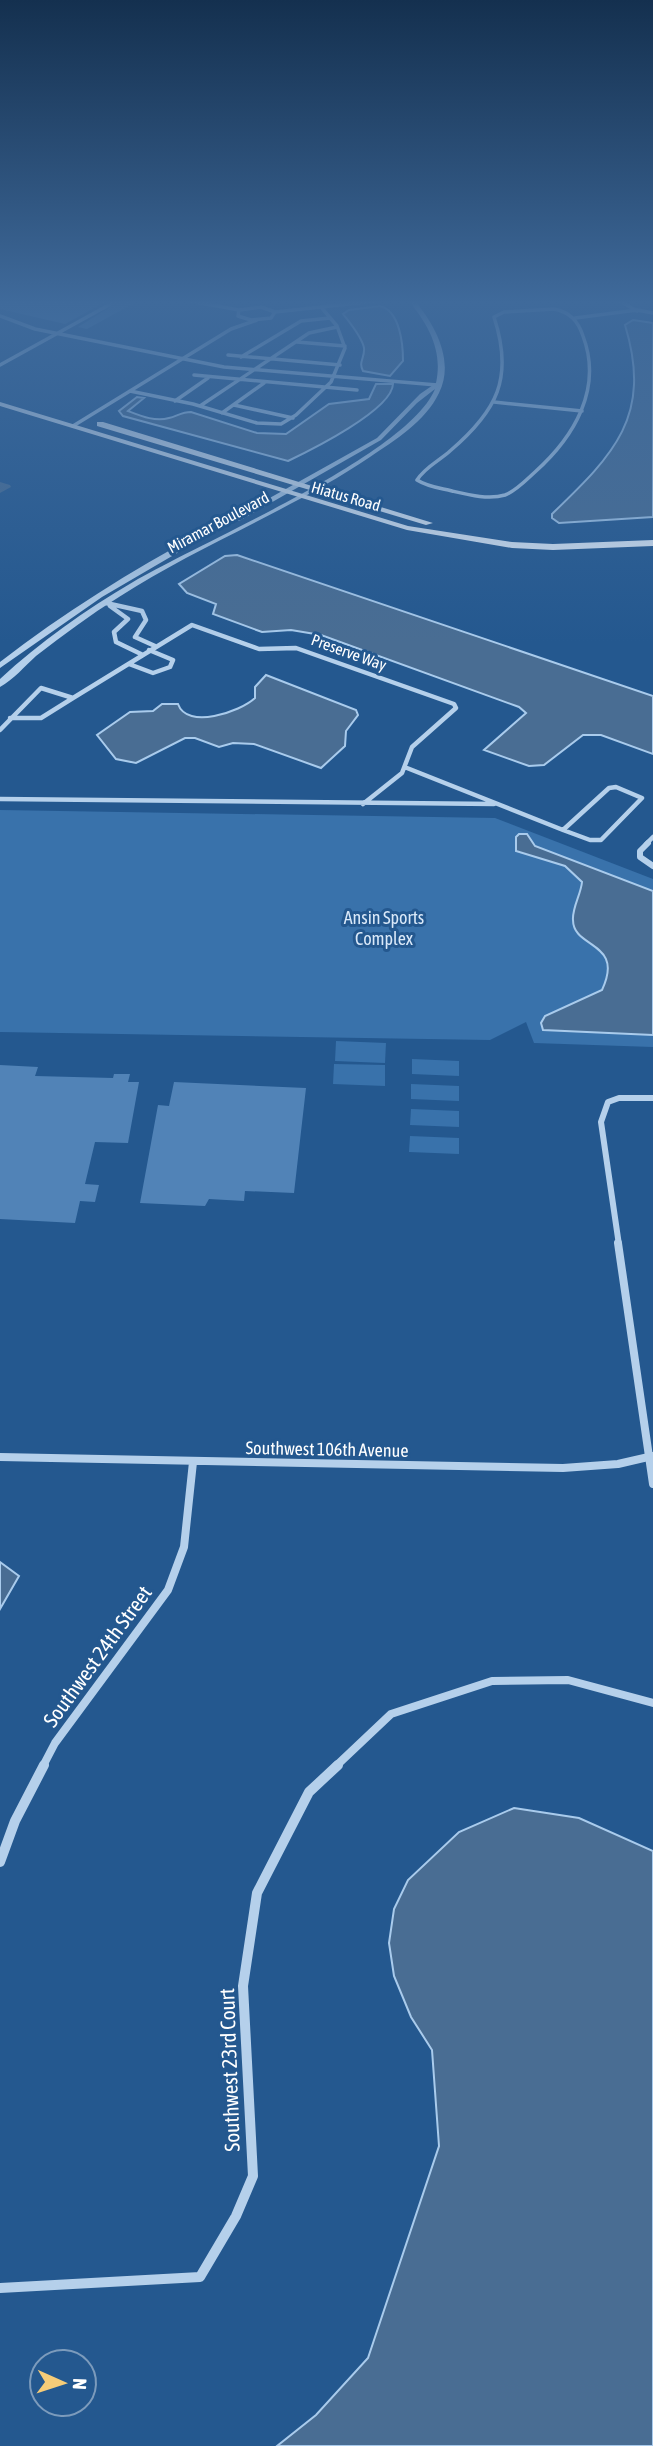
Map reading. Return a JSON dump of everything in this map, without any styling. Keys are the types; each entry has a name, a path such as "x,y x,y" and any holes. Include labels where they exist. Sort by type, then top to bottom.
{"main road":[{"name":"Hiatus Road","path":"37,415 407,528 477,541 553,547 653,534"},
{"name":"Hiatus Road","path":"68,415 419,521 484,533 653,543"}],"street":[{"path":"73,426 92,415"},
{"path":"232,415 281,424 296,415"},
{"path":"280,415 293,418"},
{"name":"Miramar Boulevard","path":"223,526 379,439 404,415"},
{"name":"Miramar Boulevard","path":"2,682 106,603 203,545 297,496 391,442 418,415"},
{"path":"485,415 472,433 416,480 425,485 486,496 508,494 538,470 562,443 579,415"},
{"name":"Miramar Boulevard","path":"0,666 46,629 121,580 212,531"},
{"path":"106,603 142,611 146,620 136,631 135,637 155,646"},
{"path":"106,603 128,619 114,632 116,642 143,655"},
{"name":"Preserve Way","path":"10,718 41,718 192,625 259,649 296,648 454,704 456,708 413,745 412,760 407,768 363,804"},
{"path":"129,664 158,674 173,662 149,650"},
{"path":"0,730 41,688 73,698"},
{"path":"407,768 494,804 563,830 590,840 600,840 642,798 616,786 609,788 563,830"},
{"path":"0,799 494,804"},
{"path":"653,837 640,851 640,857 653,866"},
{"path":"653,1098 619,1098 608,1102 601,1122 653,1484"},
{"name":"Southwest 106th Avenue","path":"0,1457 563,1468 618,1464 650,1456"},
{"name":"Southwest 24th Street","path":"0,1862 15,1821 55,1743 168,1590 184,1547 193,1462"},
{"name":"Southwest 23rd Court","path":"0,2288 200,2277 236,2216 253,2176 243,1986 257,1893 309,1792 391,1714 492,1681 568,1680 653,1703"}],"green space":[{"name":"Ansin Sports Complex","path":"0,810 495,818 653,879 653,1047 534,1043 526,1022 490,1040 0,1032"},
{"path":"336,1041 386,1043 385,1063 335,1061"},
{"path":"412,1059 459,1061 459,1076 412,1074"},
{"path":"334,1064 385,1065 385,1086 333,1084"},
{"path":"411,1084 459,1086 459,1101 411,1099"},
{"path":"411,1109 459,1111 459,1127 410,1125"},
{"path":"410,1136 459,1138 459,1154 409,1152"}],"shaded area":[{"path":"122,415 164,419 178,415 201,415 257,433 286,434 313,415 367,415 288,461"},
{"path":"628,415 653,415 653,517 559,523 552,518 552,514 593,473 622,432"},
{"path":"237,555 653,696 653,754 601,735 583,735 544,765 529,766 484,750 526,713 519,707 321,635 291,630 262,632 213,614 216,604 187,593 179,584 225,556"},
{"path":"266,675 356,710 358,715 346,731 345,746 321,768 254,744 233,743 219,747 195,738 185,738 136,763 116,759 97,735 130,712 153,711 162,704 178,704 183,712 192,716 226,713 255,698 255,687"},
{"path":"519,834 527,834 535,846 653,891 653,1035 543,1030 541,1023 545,1016 602,990 607,974 607,962 603,954 575,929 573,915 582,882 565,866 516,851 516,837"},
{"path":"0,1562 19,1576 0,1609"},
{"path":"514,1808 579,1818 653,1851 653,2446 277,2446 316,2415 368,2358 439,2146 432,2050 411,2017 394,1976 389,1943 394,1909 408,1880 459,1832"}],"building":[{"path":"0,1065 38,1067 35,1076 113,1078 114,1074 130,1074 128,1082 139,1082 128,1143 95,1142 85,1184 99,1185 95,1202 80,1201 75,1223 0,1219"},
{"path":"174,1082 306,1088 294,1193 245,1191 244,1201 209,1199 205,1206 140,1203 158,1105 169,1106"}],"waterway":[{"path":"0,485 7,487 0,490"}]}
